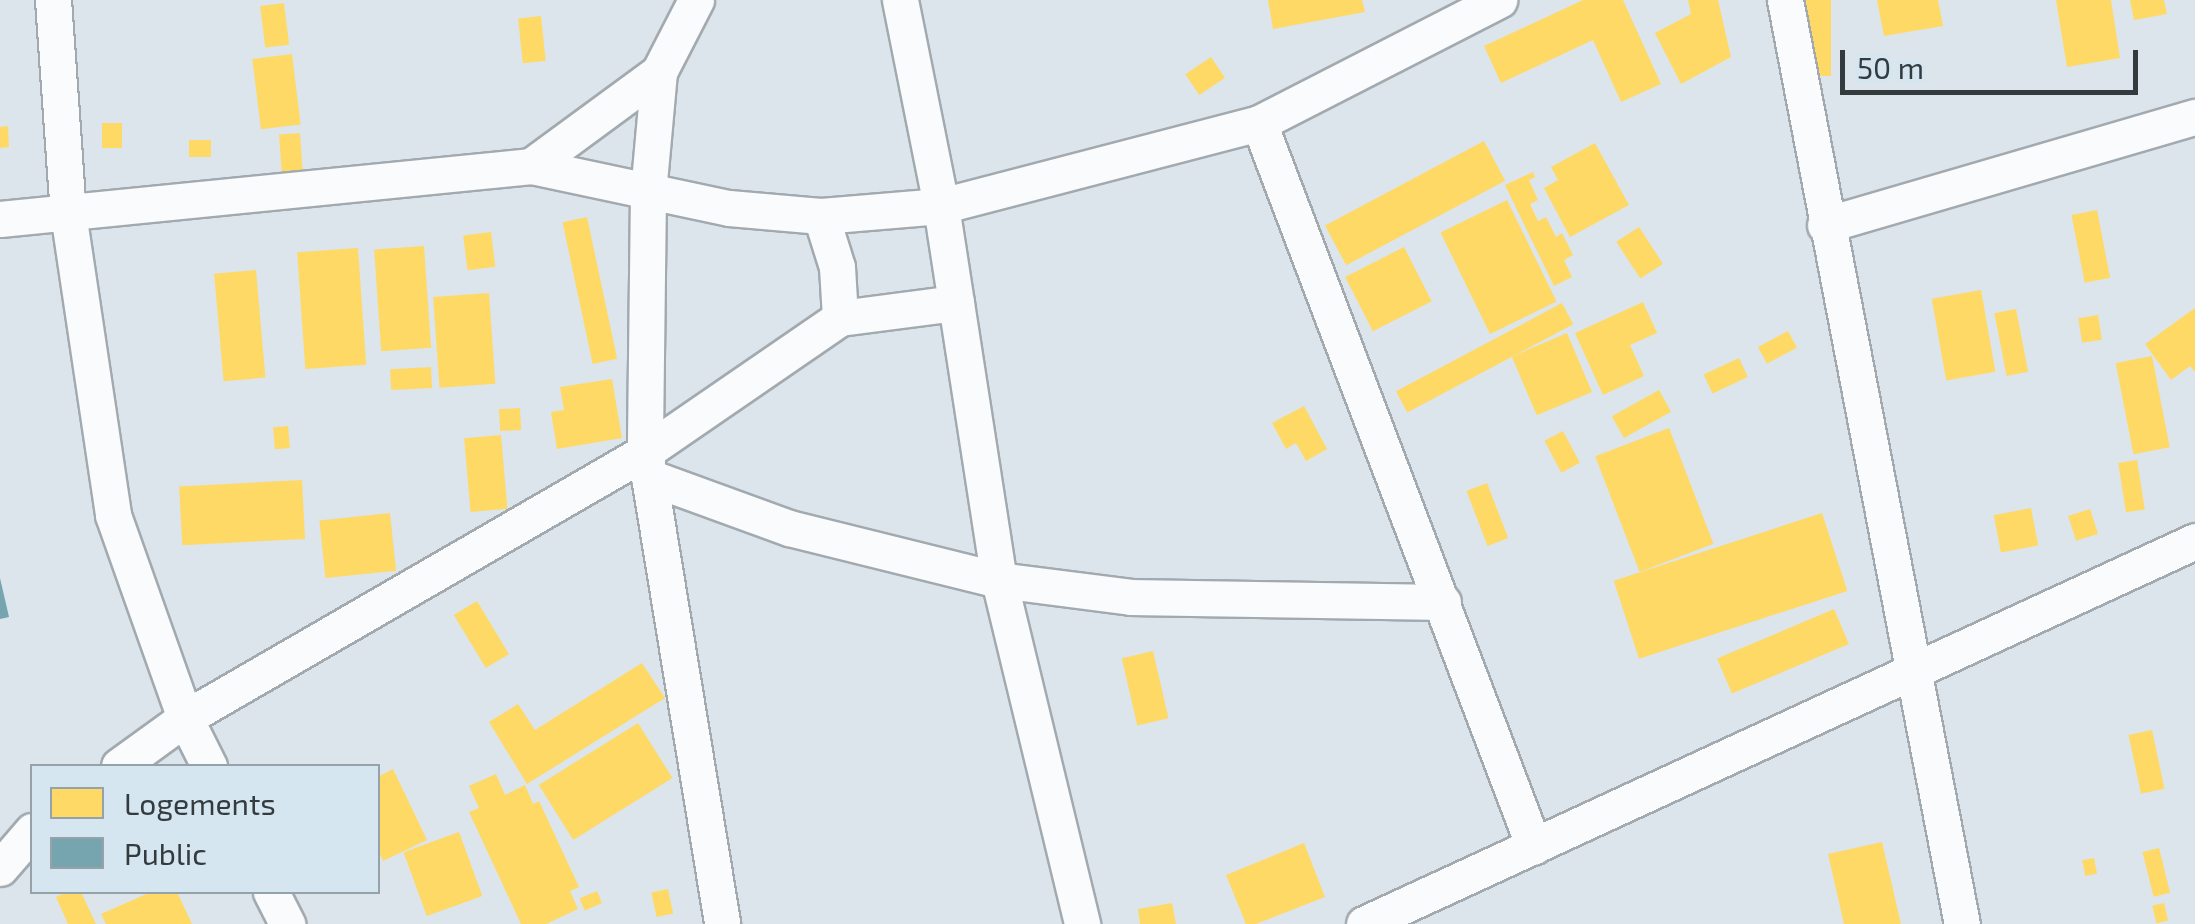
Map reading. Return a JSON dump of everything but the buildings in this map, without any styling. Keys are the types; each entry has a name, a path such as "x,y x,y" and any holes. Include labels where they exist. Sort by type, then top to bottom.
{"street":[{"path":"53,0 68,213 113,515 185,718 208,764"},
{"path":"696,0 659,72 648,194 647,465 722,924"},
{"path":"900,0 940,206 999,580 1082,924"},
{"path":"0,220 531,166 648,194 821,216 940,206 1259,122 1499,0"},
{"path":"1785,0 1825,225 1916,671 1962,924"},
{"path":"531,166 659,72"},
{"path":"1825,225 2195,117"},
{"path":"1259,122 1534,848"},
{"path":"821,216 836,266 840,318"},
{"path":"123,764 185,718 647,465 840,318 956,303"},
{"path":"647,465 790,528 999,580 1130,597 1443,602"},
{"path":"1364,924 2195,541"},
{"path":"0,868 30,833"},
{"path":"272,894 287,924"}]}
